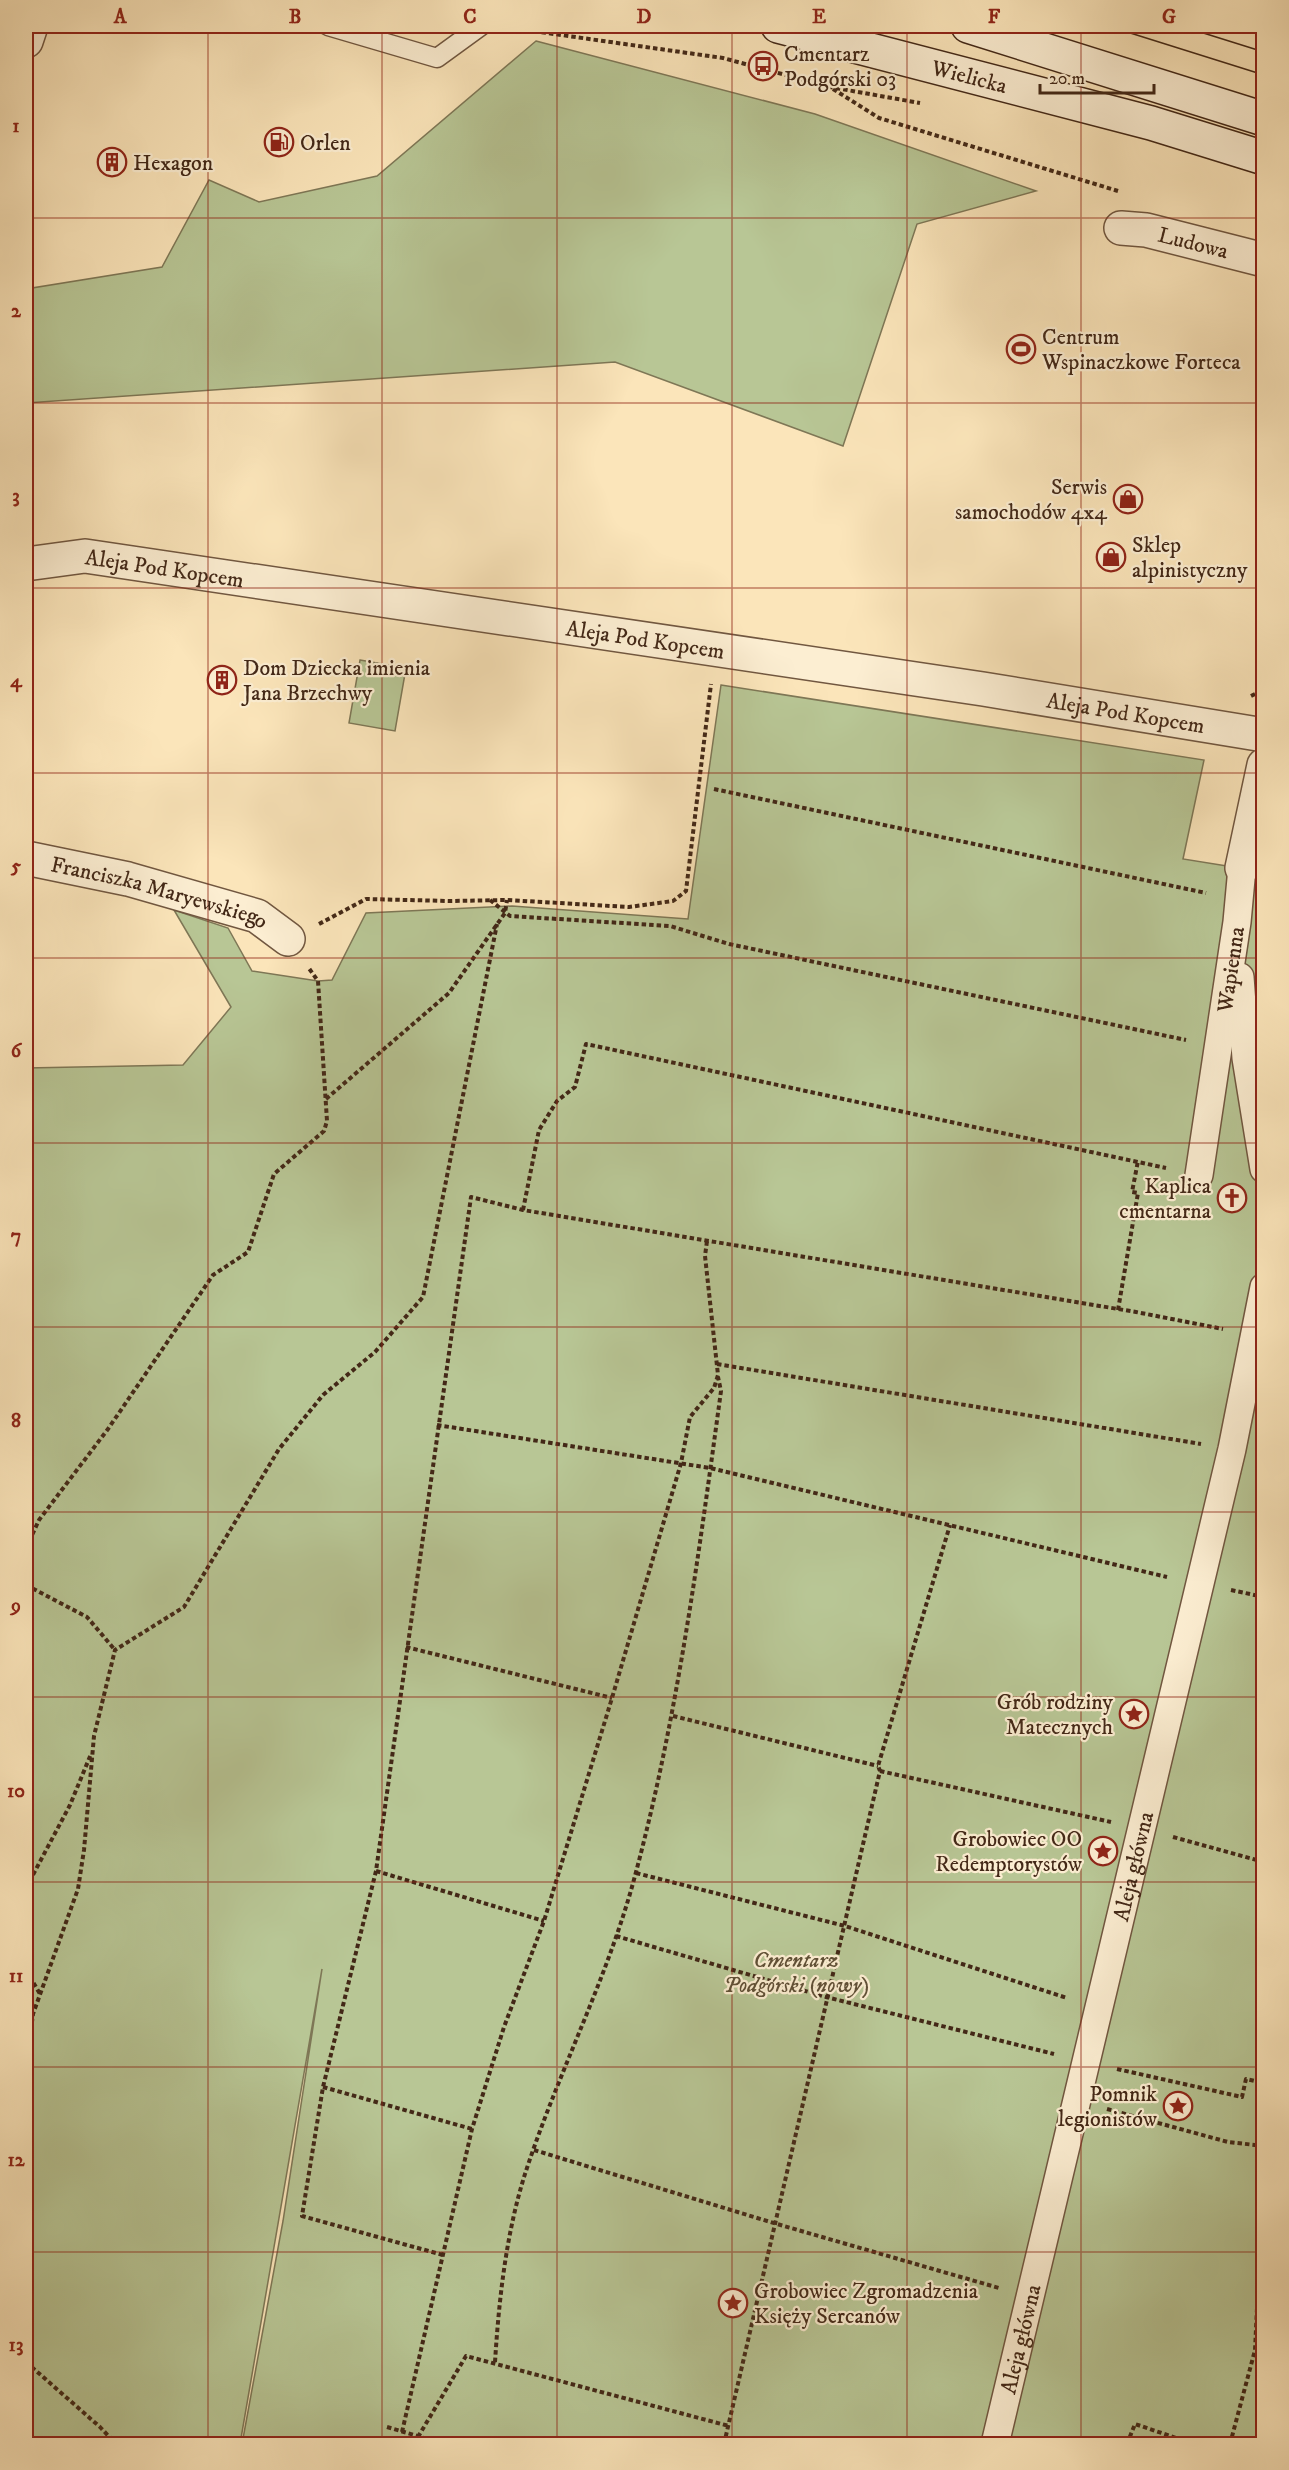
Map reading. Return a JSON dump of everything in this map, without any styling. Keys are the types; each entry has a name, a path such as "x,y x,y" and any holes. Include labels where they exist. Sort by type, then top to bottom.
{"street":[{"path":"26,41 31,26"},
{"name":"Wielicka","path":"778,26 1151,123 1263,158"},
{"name":"Wielicka","path":"968,26 1263,119"},
{"name":"Ludowa","path":"1133,229 1263,260"},
{"name":"Aleja Pod Kopcem","path":"26,564 85,556 983,689 1263,735"},
{"name":"Wapienna","path":"1199,1175 1239,896 1263,765"},
{"name":"Franciszka Maryewskiego","path":"26,858 128,879 257,916 288,939"},
{"path":"1239,896 1246,1058 1263,1170"},
{"name":"Aleja główna","path":"995,2445 1232,1449 1263,1287"}],"lane":[{"path":"328,26 436,58 481,26"}],"path":[{"path":"528,26 540,32 723,58 830,87 928,105"},
{"path":"1251,26 1263,30"},
{"path":"830,87 879,118 1123,193 1133,229"},
{"path":"341,913 366,900 507,900 629,907 673,901 686,891 711,695"},
{"path":"714,789 1239,896"},
{"path":"489,900 510,916 670,926 729,944 1218,1047"},
{"path":"326,1099 448,993 505,913 507,900"},
{"path":"26,2068 33,2014 78,1889 93,1750 115,1650 184,1607 279,1449 323,1395 375,1352 423,1297 497,924"},
{"path":"26,1548 39,1520 108,1429 213,1275 220,1268 248,1252 274,1174 324,1131 327,1121 318,981 288,939"},
{"path":"523,1210 539,1130 557,1101 576,1087 586,1044 1199,1175"},
{"path":"1118,1310 1138,1193 1132,1192 1138,1161"},
{"path":"443,2254 302,2216 323,2087 376,1871 437,1425 471,1197 523,1210 1254,1335"},
{"path":"495,2362 500,2284 525,2175 616,1936 636,1873 673,1716 721,1391 705,1256 707,1241"},
{"path":"717,1364 1232,1449"},
{"path":"402,2432 472,2128 504,2027 544,1921 681,1463 690,1417 714,1388 718,1375"},
{"path":"437,1425 710,1468 1263,1597"},
{"path":"724,2445 777,2224 826,1997 845,1926 880,1771 878,1766 950,1525"},
{"path":"26,1585 87,1617 115,1650"},
{"path":"406,1647 612,1698"},
{"path":"673,1716 878,1766"},
{"path":"26,1888 70,1805 93,1750"},
{"path":"880,1771 1140,1828 1263,1862"},
{"path":"376,1871 544,1921"},
{"path":"636,1873 845,1926 1099,2009"},
{"path":"616,1936 826,1997 1087,2063 1242,2097 1246,2079 1263,2083"},
{"path":"26,1970 40,1994"},
{"path":"323,2087 472,2128"},
{"path":"1078,2101 1228,2142 1263,2146"},
{"path":"534,2150 1029,2297"},
{"path":"1230,2445 1255,2350 1257,2308 1263,2282"},
{"path":"418,2437 466,2356 729,2426"},
{"path":"26,2362 100,2427 116,2445"},
{"path":"1127,2445 1135,2424 1194,2445"},
{"path":"387,2427 445,2445"}],"green space":[{"path":"536,41 815,114 1036,191 917,224 843,446 615,362 26,403 26,289 162,267 209,180 259,202 377,176"},
{"path":"360,660 406,668 395,731 349,723"},
{"name":"Cmentarz Podgórski (nowy)","path":"721,685 1204,760 1183,859 1264,872 1263,2444 242,2444 283,2221 322,1969 240,2444 26,2444 26,1068 183,1065 231,1007 174,910 228,928 252,971 318,981 332,980 366,913 512,906 688,919"}],"tram line":[{"path":"1108,26 1264,75"},
{"path":"1181,26 1264,52"}],"place":[{"name":"Cmentarz Podgórski 03","path":"763,66"},
{"name":"Orlen","path":"279,142"},
{"name":"Hexagon","path":"112,162"},
{"name":"Centrum Wspinaczkowe Forteca","path":"1021,349"},
{"name":"Serwis samochodów 4x4","path":"1128,499"},
{"name":"Sklep alpinistyczny","path":"1111,557"},
{"name":"Dom Dziecka imienia Jana Brzechwy","path":"222,680"},
{"name":"Kaplica cmentarna","path":"1232,1198"},
{"name":"Grób rodziny Matecznych","path":"1134,1714"},
{"name":"Grobowiec OO Redemptorystów","path":"1103,1851"},
{"name":"Pomnik legionistów","path":"1178,2106"},
{"name":"Grobowiec Zgromadzenia Księży Sercanów","path":"733,2303"}]}
